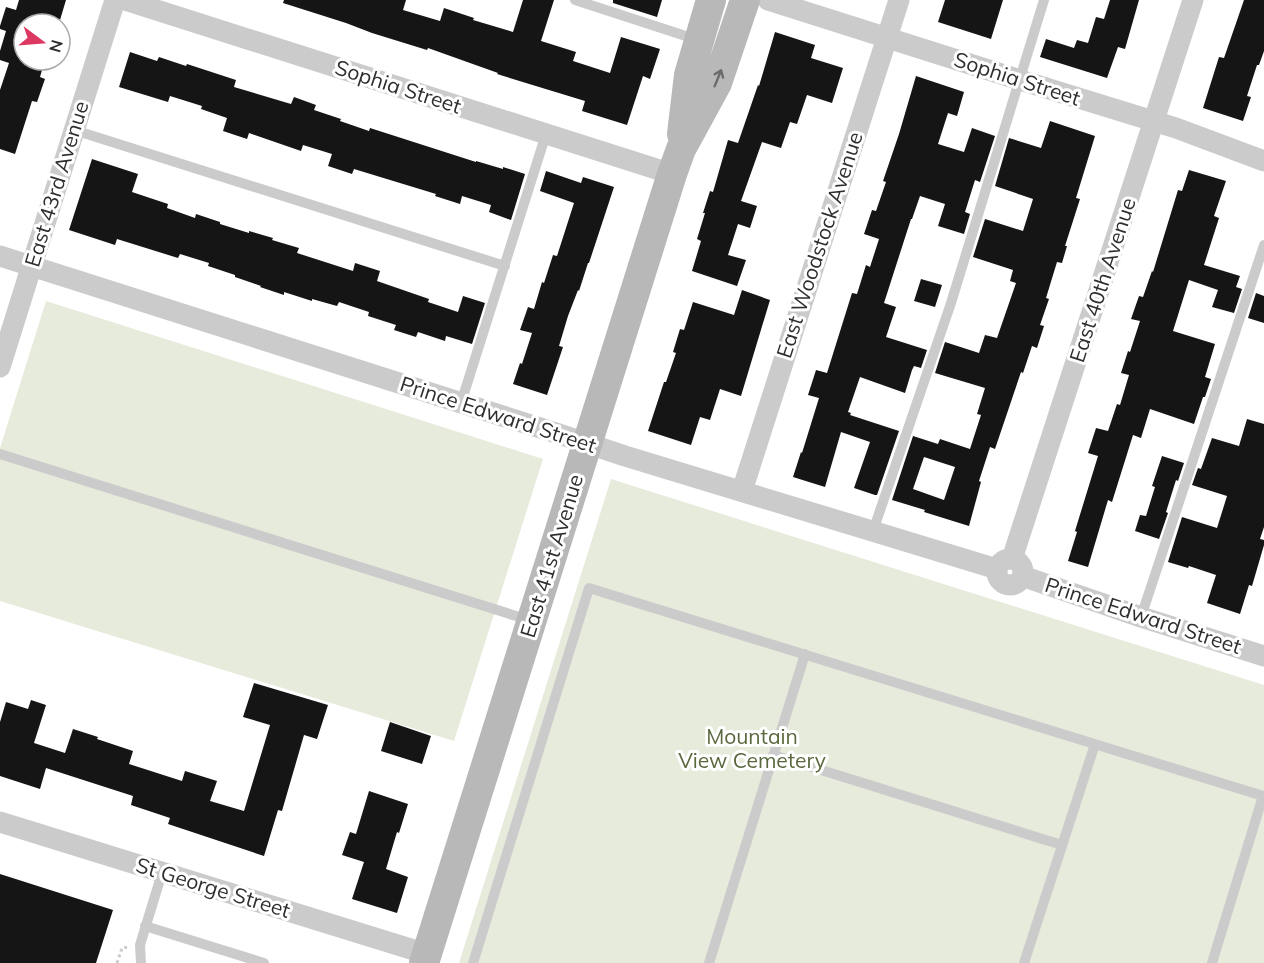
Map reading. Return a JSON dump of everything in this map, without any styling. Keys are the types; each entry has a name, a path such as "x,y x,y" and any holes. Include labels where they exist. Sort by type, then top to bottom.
{"main road":[{"name":"East 41st Avenue","path":"428,959 676,161 689,75 711,0"},
{"name":"East 41st Avenue","path":"676,161 717,83 745,0"}],"street":[{"name":"East 43rd Avenue","path":"0,368 115,0"},
{"name":"Sophia Street","path":"125,0 546,134 676,161"},
{"name":"Sophia Street","path":"768,0 1176,128 1264,161"},
{"name":"East Woodstock Avenue","path":"742,491 899,0"},
{"name":"East 40th Avenue","path":"1011,568 1193,0"},
{"name":"Prince Edward Street","path":"0,256 556,432 587,444 873,531 1011,568 1141,617 1264,656"},
{"name":"St George Street","path":"0,822 428,959"}],"lane":[{"path":"575,0 699,40"},
{"path":"873,531 951,303 1044,0"},
{"path":"74,130 504,266"},
{"path":"461,403 546,134"},
{"path":"1141,617 1264,245"},
{"path":"0,454 532,621"},
{"path":"473,963 589,588 1263,796 1212,963"},
{"path":"709,963 805,654"},
{"path":"1024,963 1095,744"},
{"path":"773,755 1062,845"},
{"path":"141,963 140,945 162,873"},
{"path":"145,926 264,963"}],"green space":[{"path":"46,301 543,459 454,741 0,601 0,448"},
{"name":"Mountain View Cemetery","path":"611,479 1264,685 1264,963 459,963"}],"building":[{"path":"19,0 66,0 62,12 12,12 12,72 41,72 40,77 45,79 37,102 32,101 15,154 0,149 0,90 9,63 0,60 0,51 6,31 0,29 0,26 6,7 16,10"},
{"path":"284,0 406,0 403,10 440,21 444,8 474,18 473,20 513,32 523,0 554,0 541,41 576,52 573,61 610,73 621,37 660,49 650,79 643,76 627,125 582,111 585,101 497,74 428,48 427,50 372,33 283,3"},
{"path":"613,0 662,0 657,17 613,3"},
{"path":"945,0 1003,0 991,39 938,22"},
{"path":"1110,0 1139,0 1125,49 1118,47 1107,78 1040,57 1046,39 1074,48 1077,40 1088,43 1096,17 1104,19"},
{"path":"1244,0 1264,0 1264,51 1247,96 1251,97 1243,121 1203,108 1219,57 1224,58"},
{"path":"775,32 815,45 811,58 843,68 832,103 807,95 797,124 790,122 781,148 762,142 741,201 757,206 750,228 738,224 728,255 746,260 737,286 692,271 701,241 697,239 710,191 713,192 728,140 738,143 759,86"},
{"path":"130,52 157,61 159,57 186,66 187,64 236,80 234,87 291,104 294,97 316,105 314,110 369,131 370,128 476,162 525,174 511,220 489,212 491,205 462,196 460,204 435,196 436,194 354,169 352,174 328,166 332,154 303,145 301,151 249,133 247,139 223,131 227,118 201,109 202,106 170,96 168,102 119,87"},
{"path":"916,76 964,92 957,116 948,113 938,144 964,152 972,128 995,136 980,182 975,180 965,212 970,214 964,234 938,226 945,204 920,196 911,219 884,303 896,307 886,337 927,350 921,368 914,366 905,393 860,377 848,412 851,413 850,415 899,431 877,495 875,495 854,488 870,442 841,432 825,487 793,477 819,398 808,395 816,370 827,373 852,293 857,294 866,265 870,267 879,239 864,234 872,210 876,211 886,182 883,181"},
{"path":"1050,121 1095,136 1076,198 1080,199 1062,263 1057,262 1046,298 1049,299 1040,325 1044,326 1037,348 1032,346 1023,373 1021,372 995,449 990,447 979,481 981,482 969,526 892,500 913,436 938,444 940,439 970,449 981,415 977,414 985,388 935,373 945,342 979,353 985,335 997,338 1016,283 1010,281 1013,270 973,257 985,219 1023,231 1033,199 995,186 1009,138 1041,148","holes":["924,457 955,467 944,500 913,489"]},
{"path":"92,159 138,174 132,192 168,204 167,208 195,218 196,214 220,222 220,224 273,238 272,240 299,248 297,253 353,271 355,263 380,271 377,281 458,312 463,296 485,303 472,344 446,336 445,341 418,332 416,337 394,330 396,325 368,316 369,312 339,302 337,306 284,292 284,295 208,266 209,263 180,254 178,258 117,239 115,245 69,230"},
{"path":"1189,170 1226,181 1214,216 1219,218 1204,265 1240,276 1236,287 1242,289 1234,313 1212,307 1218,290 1189,280 1173,331 1215,344 1205,377 1211,379 1205,397 1203,397 1194,424 1150,409 1141,438 1133,435 1112,502 1108,500 1088,567 1068,561 1098,456 1088,453 1096,428 1108,431 1117,404 1120,405 1129,375 1121,373 1140,321 1131,319 1139,296 1143,297 1153,272 1178,190 1182,191"},
{"path":"546,171 581,183 583,177 614,187 589,263 568,316 559,346 563,347 547,395 513,384 532,333 520,330 528,307 534,309 553,255 557,256 574,203 540,191"},
{"path":"921,279 942,285 935,307 914,301"},
{"path":"742,290 770,300 741,396 720,389 710,420 700,417 691,445 648,431 676,353 673,352 680,329 684,330 693,302 734,315"},
{"path":"1256,293 1264,296 1264,323 1248,318"},
{"path":"1247,419 1264,424 1264,527 1260,539 1264,540 1264,545 1252,586 1249,585 1240,614 1207,603 1216,575 1168,562 1182,517 1217,528 1227,496 1192,485 1198,468 1201,469 1212,438 1239,446"},
{"path":"1162,456 1184,463 1178,481 1176,480 1159,539 1135,531 1140,515 1146,516 1155,487 1152,486"},
{"path":"254,683 328,705 317,739 304,735 282,811 278,810 264,856 168,824 170,818 131,805 133,796 46,768 40,789 0,776 0,722 6,702 28,709 31,700 46,705 34,743 65,753 73,729 98,737 97,739 133,751 129,764 182,781 185,771 217,781 210,801 244,811 270,725 243,717"},
{"path":"390,722 431,736 422,764 381,751"},
{"path":"369,791 408,804 386,869 408,877 397,913 352,899 364,862 342,855 350,832 356,834"},
{"path":"0,874 113,910 96,963 0,963"}]}
